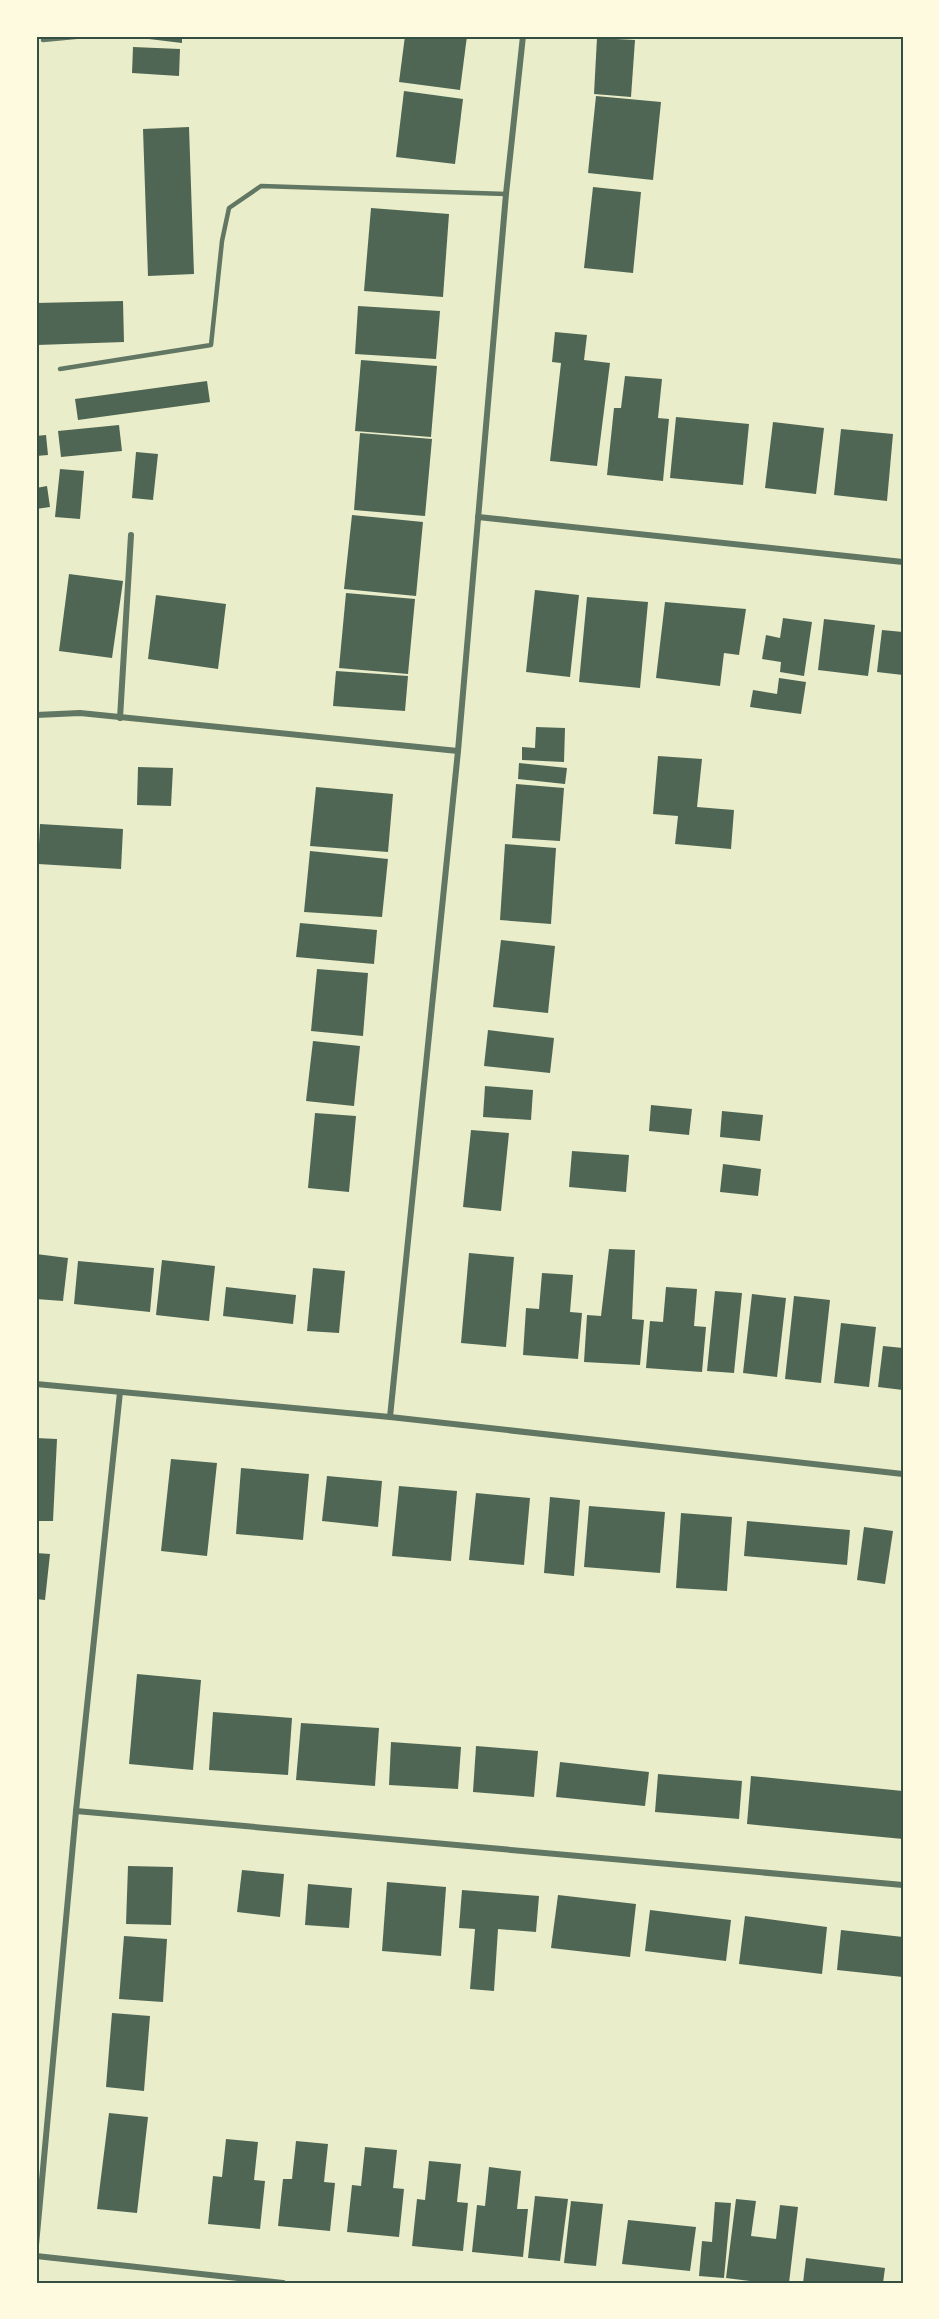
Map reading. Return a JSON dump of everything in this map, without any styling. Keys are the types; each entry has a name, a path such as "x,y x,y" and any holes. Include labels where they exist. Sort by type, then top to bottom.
{"street":[{"path":"390,1417 458,752 506,194 523,36"},
{"path":"478,517 903,562"},
{"path":"120,718 131,535"},
{"path":"36,715 80,713 458,752"},
{"path":"36,1384 390,1417 903,1474"},
{"path":"36,2245 76,1811 120,1392"},
{"path":"76,1811 903,1885"},
{"path":"36,2256 283,2283"}],"lane":[{"path":"43,40 85,36"},
{"path":"60,369 211,345 222,241 229,208 261,186 506,194"}],"building":[{"path":"124,36 182,36 182,43"},
{"path":"405,36 467,36 460,90 399,82"},
{"path":"597,38 635,40 631,97 594,94"},
{"path":"133,47 180,49 179,76 132,73"},
{"path":"404,91 463,99 455,164 396,157"},
{"path":"596,96 661,102 653,180 588,173"},
{"path":"189,127 194,274 148,276 143,129"},
{"path":"593,187 641,192 633,273 584,268"},
{"path":"371,208 449,214 443,297 364,291"},
{"path":"123,301 124,342 37,345 36,303"},
{"path":"358,306 440,311 436,359 355,354"},
{"path":"555,332 587,335 584,360 610,363 597,466 550,461 561,363 552,362"},
{"path":"361,360 437,366 431,437 355,431"},
{"path":"625,376 662,379 658,418 669,419 663,481 607,475 614,408 621,408"},
{"path":"207,381 210,402 78,420 75,399"},
{"path":"676,417 749,424 743,485 670,478"},
{"path":"773,422 824,428 816,494 765,488"},
{"path":"119,425 122,451 61,457 58,431"},
{"path":"841,429 893,434 887,501 834,495"},
{"path":"360,433 432,439 425,516 354,510"},
{"path":"46,435 48,455 36,456 36,436"},
{"path":"136,452 158,454 153,500 132,498"},
{"path":"60,469 84,471 80,519 55,517"},
{"path":"47,486 50,507 36,509 36,488"},
{"path":"352,515 423,522 416,596 344,589"},
{"path":"69,574 123,581 112,658 59,651"},
{"path":"535,590 579,595 570,677 526,672"},
{"path":"346,593 415,599 408,674 339,668"},
{"path":"156,595 226,604 218,669 148,659"},
{"path":"587,597 648,602 640,688 579,682"},
{"path":"665,602 746,609 739,655 724,653 720,686 656,678"},
{"path":"783,618 812,622 804,676 780,672 781,662 762,659 766,635 780,638"},
{"path":"824,619 875,625 868,676 818,670"},
{"path":"882,630 903,632 903,675 877,672"},
{"path":"336,671 408,676 405,711 333,706"},
{"path":"779,678 806,682 801,714 750,707 753,690 777,694"},
{"path":"536,727 565,728 564,762 522,760 522,747 535,748"},
{"path":"658,756 702,759 697,807 734,810 731,849 675,844 678,816 653,814"},
{"path":"519,763 567,768 565,784 518,779"},
{"path":"138,767 173,768 171,806 137,805"},
{"path":"516,784 564,788 560,841 512,838"},
{"path":"316,787 393,794 388,852 310,846"},
{"path":"40,824 123,829 121,869 38,864"},
{"path":"505,844 556,848 551,924 500,920"},
{"path":"310,851 388,859 382,917 304,912"},
{"path":"300,923 377,930 374,964 296,957"},
{"path":"501,940 555,946 548,1013 493,1007"},
{"path":"317,969 368,973 363,1036 311,1031"},
{"path":"488,1030 554,1038 550,1073 484,1066"},
{"path":"313,1041 360,1046 354,1106 306,1101"},
{"path":"485,1086 533,1090 531,1120 483,1117"},
{"path":"651,1105 692,1109 689,1135 649,1131"},
{"path":"722,1111 763,1115 760,1141 720,1137"},
{"path":"315,1113 356,1116 349,1192 308,1188"},
{"path":"471,1130 509,1133 501,1211 463,1207"},
{"path":"572,1151 629,1155 626,1192 569,1187"},
{"path":"723,1164 761,1169 758,1196 720,1192"},
{"path":"609,1249 635,1250 632,1319 644,1320 640,1365 584,1362 587,1315 601,1316"},
{"path":"469,1253 514,1257 506,1347 461,1343"},
{"path":"36,1254 68,1258 63,1301 36,1299"},
{"path":"162,1260 215,1266 209,1321 156,1315"},
{"path":"78,1261 154,1268 150,1312 74,1304"},
{"path":"313,1268 345,1271 339,1333 307,1331"},
{"path":"542,1273 573,1275 570,1312 582,1313 578,1359 523,1355 526,1308 539,1309"},
{"path":"226,1287 296,1295 293,1324 223,1316"},
{"path":"666,1287 697,1289 694,1326 706,1327 702,1372 646,1368 650,1321 663,1322"},
{"path":"715,1291 742,1293 734,1373 707,1371"},
{"path":"752,1294 786,1298 777,1377 743,1373"},
{"path":"794,1296 830,1300 821,1383 785,1379"},
{"path":"841,1323 876,1327 869,1387 834,1383"},
{"path":"883,1346 903,1348 903,1390 878,1387"},
{"path":"36,1438 57,1439 53,1521 36,1521"},
{"path":"171,1459 217,1463 207,1556 161,1551"},
{"path":"241,1468 309,1474 303,1540 236,1534"},
{"path":"327,1476 382,1481 378,1527 322,1521"},
{"path":"399,1486 457,1491 451,1561 392,1556"},
{"path":"476,1493 530,1498 524,1565 469,1560"},
{"path":"550,1497 580,1500 574,1576 544,1573"},
{"path":"589,1506 665,1512 660,1573 584,1567"},
{"path":"681,1513 732,1517 727,1591 676,1588"},
{"path":"747,1521 850,1530 847,1565 744,1556"},
{"path":"864,1527 893,1531 885,1584 857,1580"},
{"path":"36,1553 50,1554 45,1600 36,1599"},
{"path":"137,1674 201,1680 193,1770 129,1764"},
{"path":"213,1712 292,1718 288,1775 209,1770"},
{"path":"301,1723 379,1728 375,1786 296,1780"},
{"path":"391,1742 461,1747 458,1789 389,1785"},
{"path":"476,1746 538,1751 534,1797 473,1792"},
{"path":"560,1762 649,1772 645,1806 556,1797"},
{"path":"658,1774 742,1781 739,1819 655,1812"},
{"path":"751,1776 903,1791 903,1839 747,1824"},
{"path":"128,1866 173,1867 171,1925 126,1924"},
{"path":"242,1870 284,1874 280,1917 237,1912"},
{"path":"387,1882 446,1887 441,1956 382,1951"},
{"path":"308,1884 352,1888 349,1928 305,1925"},
{"path":"462,1890 539,1896 536,1932 498,1929 494,1991 470,1989 475,1929 459,1928"},
{"path":"558,1895 636,1904 630,1957 551,1948"},
{"path":"650,1910 731,1920 726,1961 645,1951"},
{"path":"745,1916 827,1927 822,1974 739,1964"},
{"path":"841,1930 903,1937 903,1977 837,1970"},
{"path":"124,1936 167,1939 163,2002 119,1999"},
{"path":"112,2013 150,2016 144,2091 106,2087"},
{"path":"109,2113 148,2117 137,2213 97,2209"},
{"path":"226,2139 258,2142 254,2180 265,2181 260,2229 208,2224 213,2176 222,2177"},
{"path":"296,2141 328,2144 324,2182 335,2183 330,2231 278,2226 283,2179 292,2179"},
{"path":"365,2147 397,2150 393,2188 404,2189 399,2237 347,2232 352,2185 361,2186"},
{"path":"429,2161 461,2164 457,2202 468,2203 463,2251 412,2246 417,2199 425,2200"},
{"path":"489,2167 521,2171 517,2209 528,2209 523,2257 472,2252 477,2205 485,2206"},
{"path":"535,2196 568,2199 560,2261 528,2258"},
{"path":"736,2199 756,2201 751,2236 776,2239 780,2205 798,2207 789,2283 766,2283 726,2278"},
{"path":"571,2201 603,2204 596,2266 564,2263"},
{"path":"715,2202 731,2203 724,2278 699,2276 702,2241 712,2242"},
{"path":"628,2220 696,2227 690,2271 622,2264"},
{"path":"806,2258 885,2268 883,2283 803,2283"}]}
